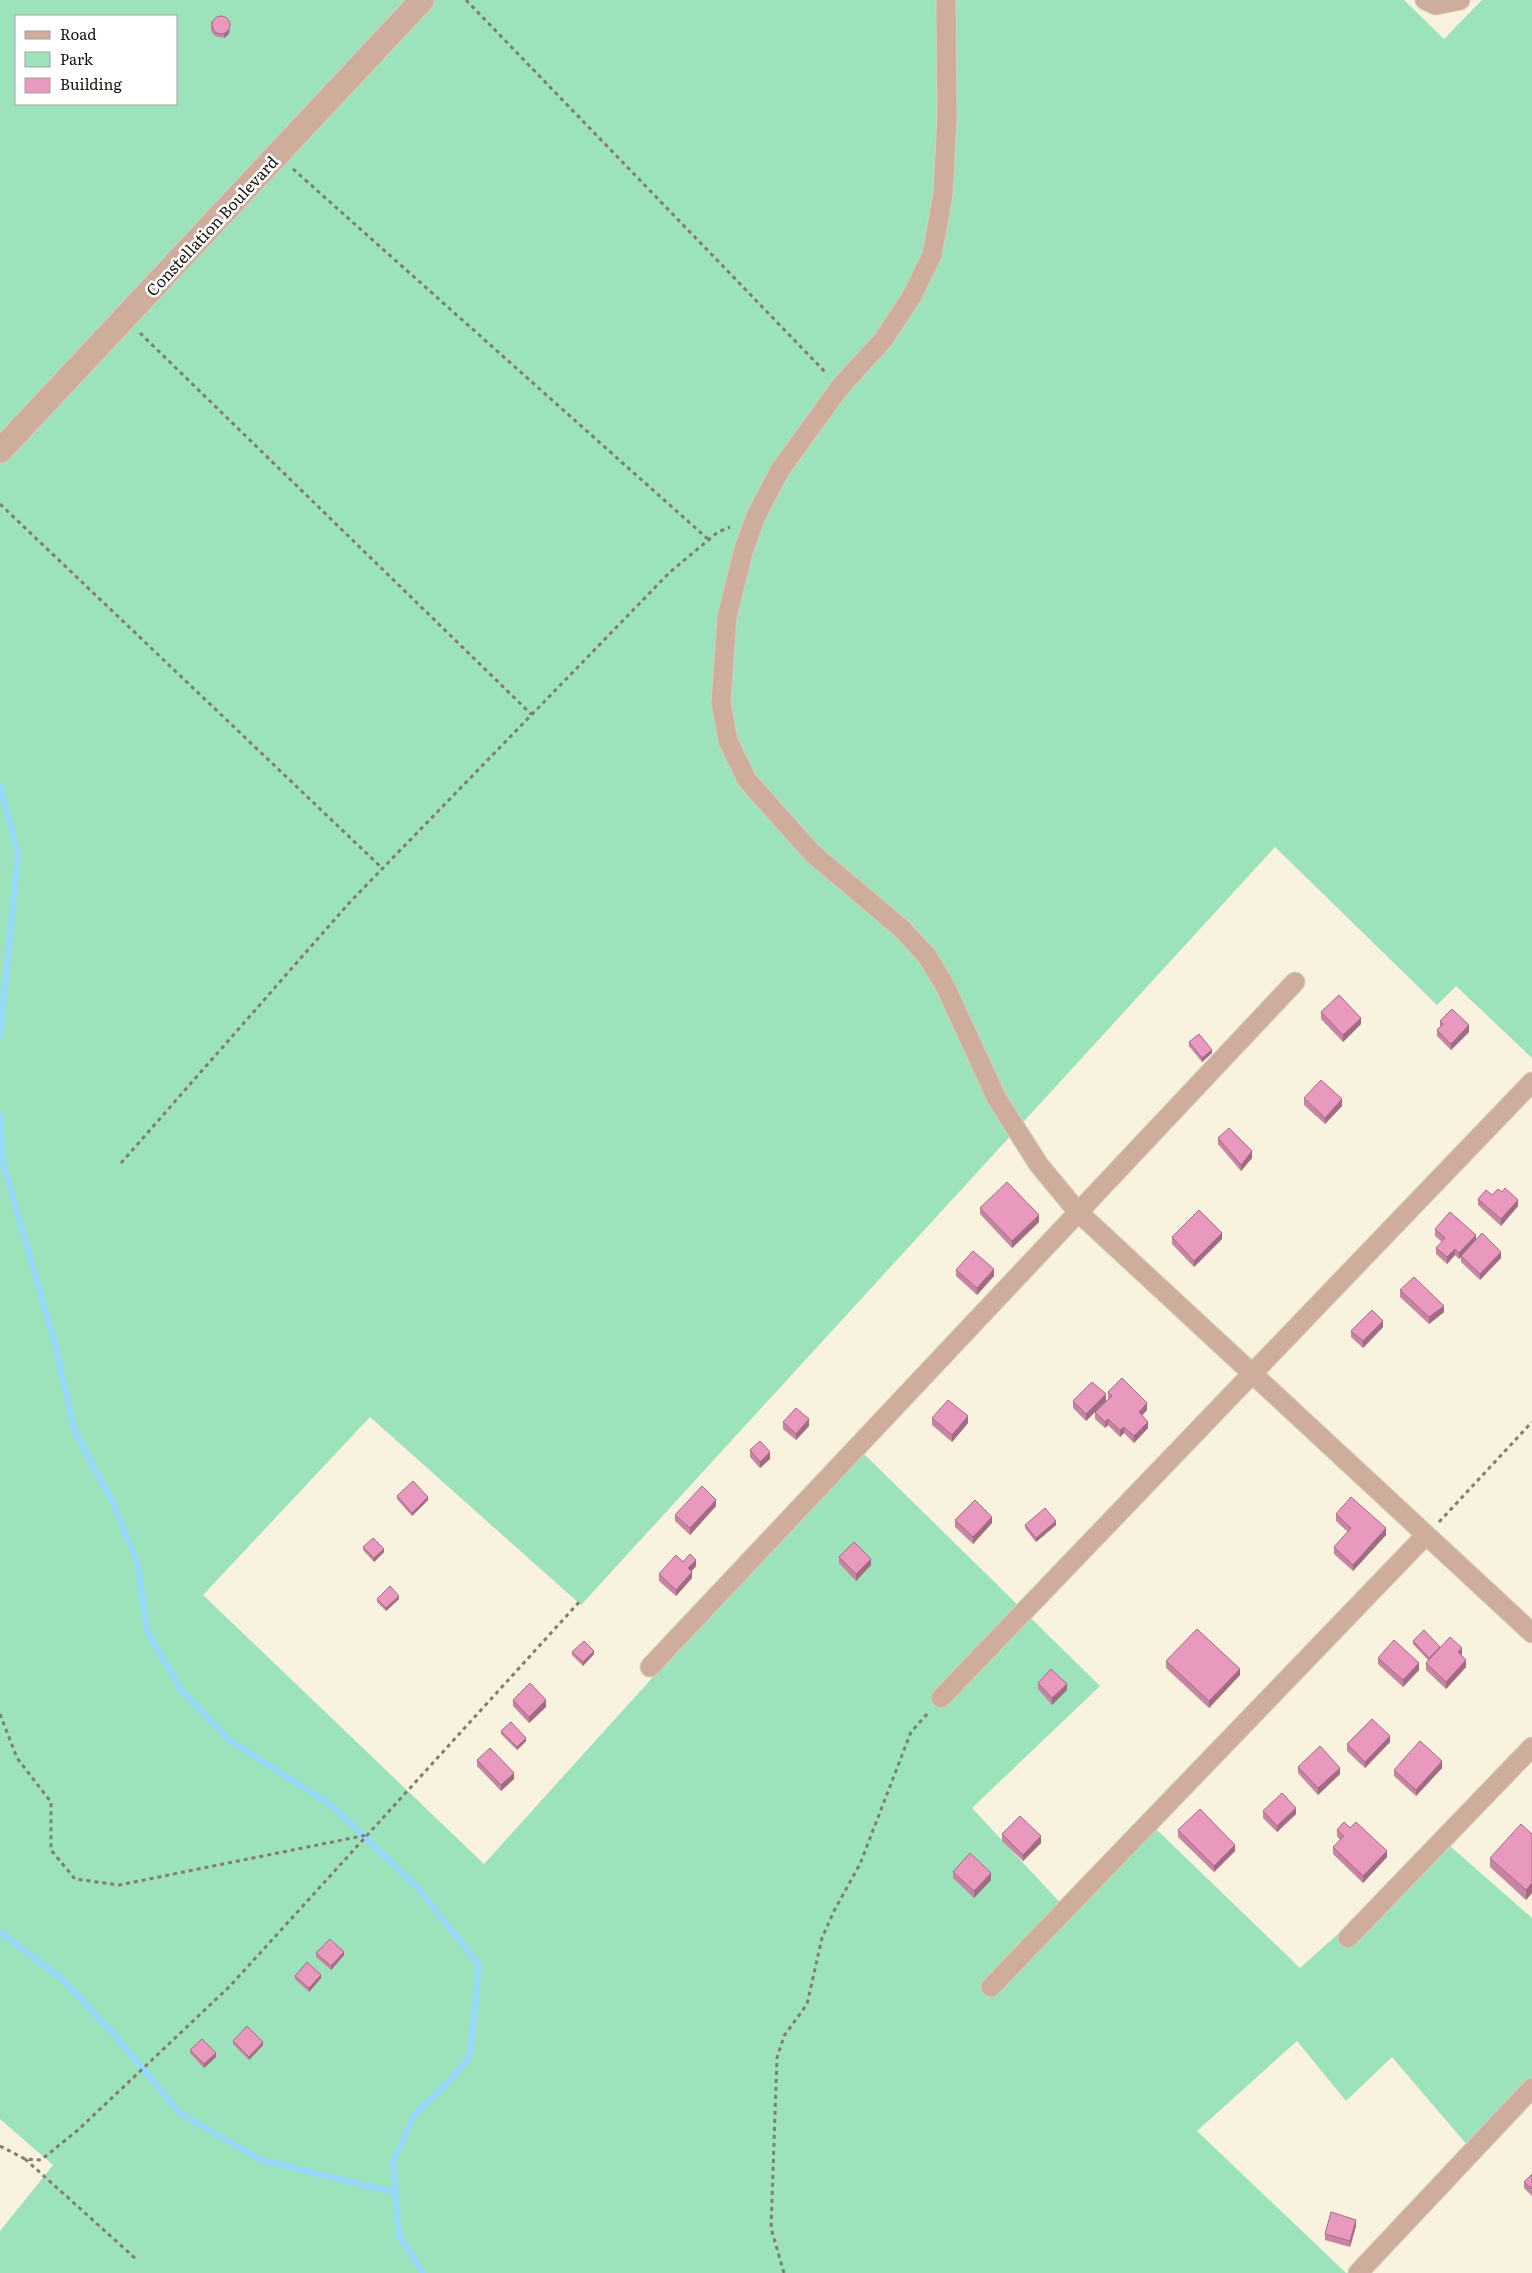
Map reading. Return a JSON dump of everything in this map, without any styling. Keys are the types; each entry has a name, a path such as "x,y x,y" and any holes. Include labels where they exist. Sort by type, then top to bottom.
{"street":[{"name":"Constellation Boulevard","path":"0,451 422,0"},
{"path":"946,0 947,118 943,194 932,255 912,296 883,340 840,387 780,470 756,516 744,549 727,617 721,702 728,741 747,780 812,853 902,929 927,956 945,986 997,1099 1039,1165 1078,1212 1532,1633"},
{"path":"1430,2 1460,0"},
{"path":"650,1667 1295,982"},
{"path":"941,1698 1532,1082"},
{"path":"991,1987 1426,1534"},
{"path":"1348,1938 1532,1747"},
{"path":"1358,2273 1532,2088"}],"path":[{"path":"466,0 840,387"},
{"path":"278,155 709,540"},
{"path":"126,318 531,714"},
{"path":"0,504 382,868"},
{"path":"121,1163 350,902 670,572 718,532 756,516"},
{"path":"1426,1534 1532,1422"},
{"path":"25,2159 41,2160 92,2116 231,1984 581,1600"},
{"path":"784,2273 771,2228 777,2058 784,2036 807,2004 822,1938 834,1911 860,1864 911,1732 941,1698"},
{"path":"0,1714 17,1758 51,1802 51,1850 75,1879 119,1886 367,1835"},
{"path":"0,2146 25,2159 136,2259"}],"green space":[{"path":"0,0 1404,0 1444,39 1482,0 1532,0 1532,1058 1456,986 1437,1005 1275,847 581,1605 370,1417 203,1595 484,1864 859,1449 1100,1686 972,1808 1067,1910 1156,1829 1300,1968 1443,1840 1532,1918 1532,2079 1468,2146 1392,2057 1346,2101 1297,2041 1197,2131 1346,2273 0,2273 0,2231 53,2165 0,2119"}],"building":[{"path":"217,16 225,16 230,21 228,32 217,34 212,29 212,21"},
{"path":"1339,995 1361,1018 1343,1035 1321,1012"},
{"path":"1452,1009 1469,1025 1451,1044 1437,1030 1443,1024 1440,1021"},
{"path":"1199,1034 1212,1050 1202,1058 1189,1042"},
{"path":"1321,1080 1342,1099 1325,1118 1304,1098"},
{"path":"1229,1128 1252,1151 1241,1165 1218,1138"},
{"path":"1007,1182 1039,1215 1012,1241 980,1208"},
{"path":"1505,1188 1518,1200 1501,1219 1478,1199 1486,1190 1492,1195 1498,1189 1502,1192"},
{"path":"1199,1210 1222,1233 1194,1261 1172,1237"},
{"path":"1450,1212 1476,1235 1459,1253 1455,1249 1447,1257 1436,1248 1445,1238 1435,1229"},
{"path":"1482,1233 1501,1252 1480,1274 1461,1256"},
{"path":"973,1251 994,1269 977,1288 956,1270"},
{"path":"1414,1277 1444,1306 1429,1317 1400,1290"},
{"path":"1372,1310 1383,1321 1363,1341 1351,1331"},
{"path":"1122,1378 1147,1403 1139,1412 1148,1422 1134,1436 1124,1427 1120,1430 1108,1419 1105,1422 1095,1412 1112,1396 1108,1392"},
{"path":"1092,1382 1106,1394 1086,1414 1073,1401"},
{"path":"948,1400 968,1416 952,1435 932,1418"},
{"path":"796,1408 809,1419 796,1434 783,1422"},
{"path":"760,1441 770,1452 760,1462 750,1450"},
{"path":"413,1481 428,1497 412,1513 397,1496"},
{"path":"702,1486 716,1500 690,1528 675,1515"},
{"path":"1351,1497 1386,1528 1353,1565 1334,1547 1351,1528 1336,1514"},
{"path":"975,1500 992,1517 973,1537 955,1520"},
{"path":"1045,1508 1056,1521 1036,1538 1025,1525"},
{"path":"373,1538 384,1549 374,1558 363,1547"},
{"path":"854,1542 871,1559 856,1574 839,1557"},
{"path":"690,1554 696,1560 688,1568 692,1572 676,1590 659,1574 676,1555 683,1562"},
{"path":"390,1586 399,1596 386,1608 377,1599"},
{"path":"1197,1629 1240,1669 1209,1701 1166,1661"},
{"path":"1424,1630 1440,1647 1429,1658 1413,1641"},
{"path":"1450,1637 1462,1648 1458,1652 1466,1660 1446,1682 1426,1663"},
{"path":"1394,1640 1419,1663 1403,1680 1378,1658"},
{"path":"584,1641 594,1651 583,1662 572,1652"},
{"path":"1051,1669 1067,1684 1052,1698 1038,1683"},
{"path":"530,1683 546,1700 529,1717 513,1700"},
{"path":"1372,1719 1390,1736 1365,1762 1347,1744"},
{"path":"511,1722 526,1738 517,1747 501,1731"},
{"path":"1420,1741 1442,1761 1416,1790 1394,1770"},
{"path":"1320,1746 1340,1768 1318,1788 1298,1767"},
{"path":"490,1748 514,1773 501,1785 477,1760"},
{"path":"1282,1793 1296,1808 1277,1826 1263,1811"},
{"path":"1200,1809 1235,1845 1214,1866 1178,1830"},
{"path":"1020,1816 1041,1836 1023,1855 1002,1834"},
{"path":"1344,1822 1350,1828 1356,1822 1387,1851 1363,1876 1333,1847 1344,1836 1337,1830"},
{"path":"1521,1824 1532,1834 1532,1883 1526,1890 1490,1858"},
{"path":"970,1853 991,1873 974,1891 953,1872"},
{"path":"330,1939 344,1952 331,1966 316,1953"},
{"path":"307,1962 321,1975 309,1988 295,1976"},
{"path":"247,2026 263,2042 249,2057 233,2041"},
{"path":"202,2039 216,2053 204,2064 190,2050"},
{"path":"1532,2174 1532,2189 1524,2182"},
{"path":"1331,2212 1356,2220 1350,2241 1325,2234"}],"waterway":[{"path":"0,786 18,854 0,1036"},
{"path":"0,1116 3,1163 55,1344 74,1430 113,1503 138,1565 147,1631 181,1690 229,1740 331,1805 418,1888 479,1965 470,2056 449,2082 414,2115 393,2162 399,2236 423,2273"},
{"path":"0,1932 62,1979 113,2033 180,2113 261,2160 396,2193"}]}
